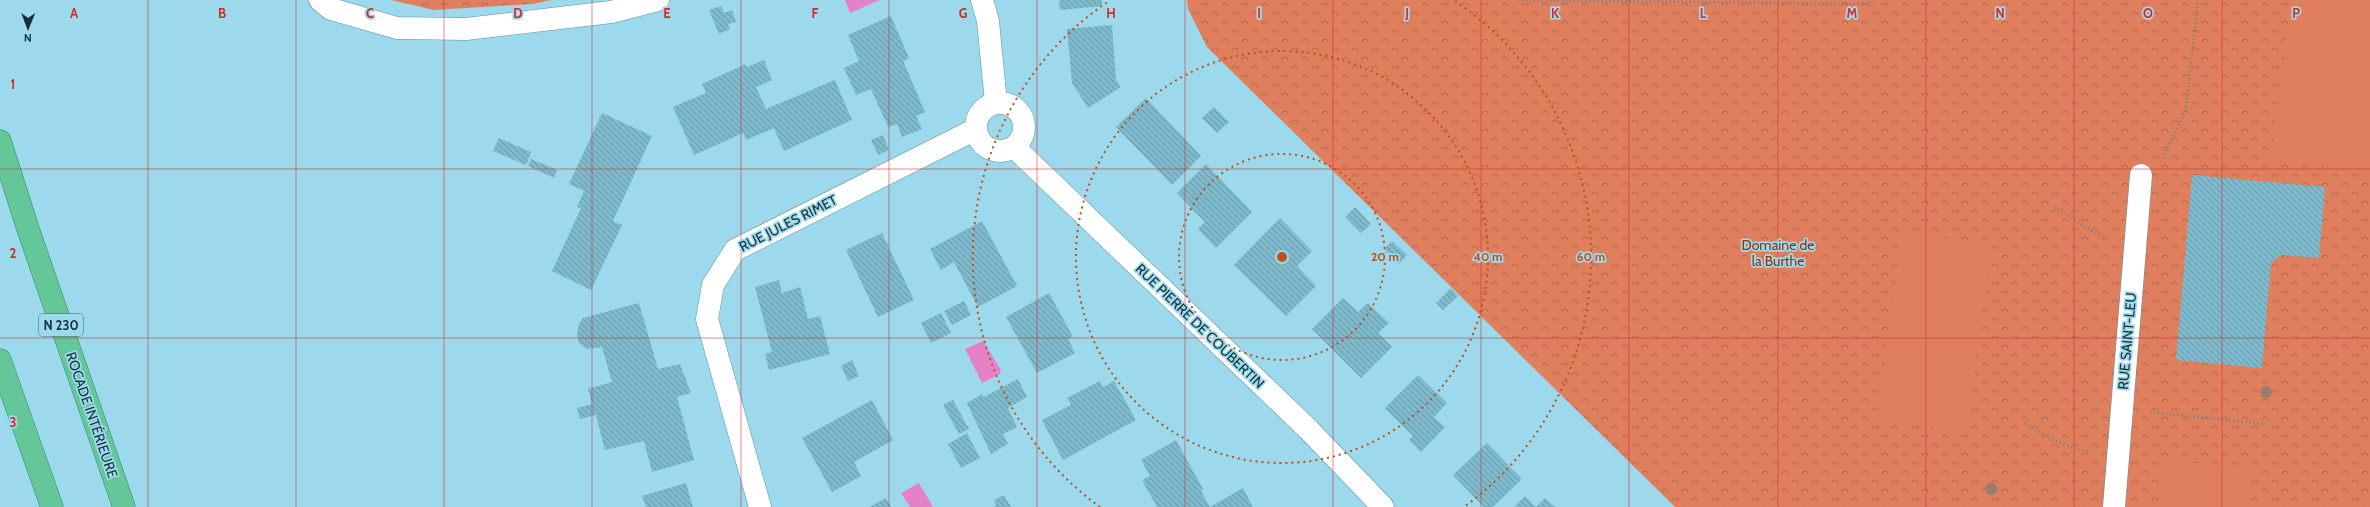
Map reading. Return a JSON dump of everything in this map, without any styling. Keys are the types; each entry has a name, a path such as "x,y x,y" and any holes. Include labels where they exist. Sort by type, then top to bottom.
{"highway":[{"name":"ROCADE INTÉRIEURE","path":"0,141 28,228 124,507"},
{"path":"0,360 52,507"}],"street":[{"path":"320,0 331,9 397,28 466,29 611,12 658,0"},
{"path":"982,0 988,21 996,103"},
{"path":"996,103 1012,106 1023,118 1024,134 1014,147 998,151 990,149 978,137 976,129 981,112 996,103"},
{"name":"RUE JULES RIMET","path":"760,507 707,319 712,285 735,250 976,129"},
{"name":"RUE PIERRE DE COUBERTIN","path":"1014,147 1302,423 1383,507"},
{"name":"RUE SAINT-LEU","path":"2114,507 2141,175"}],"path":[{"path":"1518,0 1868,4 1873,0"},
{"path":"2141,175 2165,156 2186,109 2198,0"},
{"path":"2055,206 2091,231 2135,245"},
{"path":"2122,409 2267,424"},
{"path":"2025,423 2039,432 2077,450 2118,456"}],"green space":[{"path":"391,0 551,0 532,4 434,10"},
{"name":"Domaine de la Burthe","path":"1187,0 2370,0 2370,507 1675,507 1207,47 1188,9"},
{"path":"2291,0 2370,0 2369,171 2271,159"},
{"path":"1902,232 1991,244 1966,431 1877,419"},
{"path":"2161,461 2252,467 2249,507 2158,507"}],"shaded area":[{"path":"845,0 880,0 850,13"},
{"path":"983,341 1001,370 1000,374 982,383 965,349"},
{"path":"919,483 933,507 910,507 901,493"}],"building":[{"path":"1059,0 1102,0 1102,6 1060,10"},
{"path":"721,6 724,13 732,10 736,22 728,24 730,29 719,34 709,10"},
{"path":"891,16 909,58 903,61 925,112 916,116 922,129 902,137 897,124 888,127 871,89 856,95 844,68 859,61 848,35"},
{"path":"1112,25 1116,80 1121,87 1088,108 1072,83 1067,29"},
{"path":"764,60 772,80 756,87 766,109 835,80 852,120 784,151 774,128 746,140 743,133 694,155 673,107 706,93 702,84 746,64 747,67"},
{"path":"1146,98 1201,156 1172,185 1116,127"},
{"path":"1214,107 1229,122 1217,133 1202,118"},
{"path":"602,113 652,136 613,221 622,225 591,290 552,271 581,208 577,207 584,191 569,184"},
{"path":"883,135 889,150 878,155 871,140"},
{"path":"499,138 531,152 526,165 493,151"},
{"path":"531,159 557,170 554,178 528,166"},
{"path":"1206,164 1252,212 1216,248 1198,229 1205,222 1177,193"},
{"path":"2192,175 2325,187 2319,258 2281,255 2271,263 2262,368 2176,360"},
{"path":"1355,207 1371,224 1361,233 1345,217"},
{"path":"1280,218 1312,251 1297,266 1316,286 1286,316 1234,265"},
{"path":"982,221 1017,286 978,307 954,262 941,270 930,249"},
{"path":"882,233 914,300 878,317 846,250"},
{"path":"1392,241 1407,255 1399,264 1384,249"},
{"path":"779,280 782,293 800,287 808,319 820,316 830,354 769,370 765,354 772,352 755,287"},
{"path":"1451,288 1458,296 1443,310 1436,303"},
{"path":"1049,293 1073,337 1068,339 1075,353 1037,373 1006,317"},
{"path":"1343,298 1358,312 1368,303 1389,323 1378,333 1392,347 1361,378 1312,329"},
{"path":"964,301 971,315 952,325 944,311"},
{"path":"639,303 658,369 680,364 691,393 677,397 694,460 652,472 644,441 605,450 596,415 580,419 577,408 592,404 588,389 612,382 602,347 587,349 579,343 577,334 579,324 583,318"},
{"path":"941,313 951,333 931,343 921,323"},
{"path":"852,360 859,376 848,381 841,366"},
{"path":"1418,375 1447,403 1434,417 1445,427 1421,452 1409,440 1413,436 1385,408"},
{"path":"1018,379 1027,397 1008,408 1017,427 1003,434 1008,444 991,454 967,403 982,394 984,397"},
{"path":"1100,381 1103,387 1114,381 1136,420 1063,460 1042,420 1071,405 1067,398"},
{"path":"872,400 893,440 854,462 861,476 832,492 802,438"},
{"path":"953,400 969,429 959,434 943,405"},
{"path":"967,433 980,458 961,468 948,444"},
{"path":"1176,440 1203,489 1201,491 1210,507 1157,507 1142,480 1150,476 1141,460"},
{"path":"1487,443 1522,479 1493,507 1484,507 1453,475"},
{"path":"686,483 693,507 646,507 642,496"},
{"path":"1243,488 1253,507 1210,507"},
{"path":"1004,495 1011,507 993,507 996,505 994,500"},
{"path":"1525,496 1536,507 1514,507"},
{"path":"886,498 891,507 869,507"},
{"path":"1545,498 1555,507 1536,507"}]}
